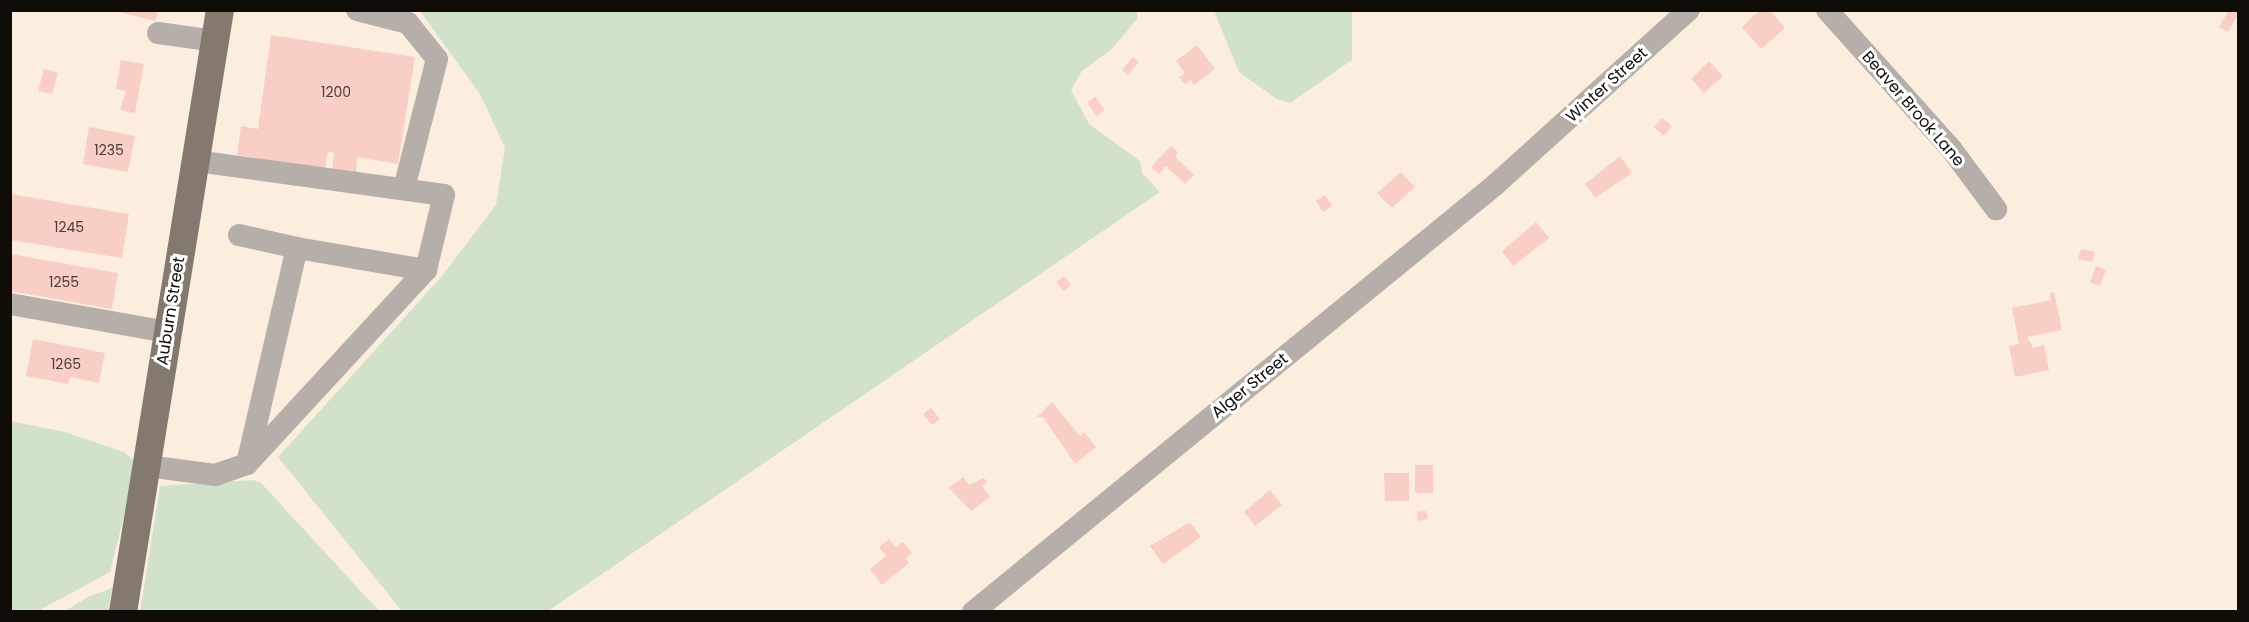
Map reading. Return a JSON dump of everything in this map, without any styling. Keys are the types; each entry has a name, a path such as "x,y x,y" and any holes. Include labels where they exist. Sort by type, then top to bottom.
{"main road":[{"name":"Auburn Street","path":"123,612 220,10"}],"street":[{"path":"357,10 408,23 437,59 404,188"},
{"name":"Winter Street","path":"1525,159 1689,10"},
{"name":"Beaver Brook Lane","path":"1827,10 1952,150 1996,209"},
{"path":"158,33 216,42"},
{"name":"Alger Street","path":"973,612 1525,159"},
{"path":"147,466 215,475 247,464 426,270 444,195 197,161"},
{"path":"239,235 297,248 426,270"},
{"path":"247,464 297,248"},
{"path":"10,304 167,332"}],"green space":[{"path":"420,11 1137,11 1137,19 1113,48 1082,71 1071,90 1089,124 1140,161 1142,173 1160,192 548,611 402,611 278,457 442,276 496,205 505,148 480,94"},
{"path":"1214,11 1352,11 1352,60 1290,103 1277,99 1239,72"},
{"path":"10,421 65,432 124,452 137,463 110,572 38,611 11,611"},
{"path":"253,480 261,483 379,611 140,612 160,486"},
{"path":"112,588 108,611 65,611 88,597"}],"building":[{"path":"110,10 158,10 156,21"},
{"path":"1760,10 1770,10 1785,28 1761,49 1742,27"},
{"path":"2229,10 2238,10 2238,15 2228,32 2219,27"},
{"path":"271,35 415,57 398,164 357,157 356,174 332,170 334,153 328,152 325,169 237,155 241,126 258,129"},
{"path":"1197,45 1215,69 1194,85 1191,80 1185,84 1179,77 1185,73 1176,61"},
{"path":"1133,57 1139,62 1128,75 1122,70"},
{"path":"121,60 144,64 135,113 120,110 126,91 116,89"},
{"path":"1709,61 1723,76 1704,93 1691,79"},
{"path":"44,69 58,73 52,94 38,91"},
{"path":"1095,97 1105,110 1097,116 1087,103"},
{"path":"1662,118 1672,126 1664,136 1654,127"},
{"path":"89,127 135,136 128,172 83,164"},
{"path":"1171,146 1178,152 1175,157 1194,175 1185,184 1166,166 1159,174 1151,167"},
{"path":"1620,156 1632,173 1595,198 1585,184"},
{"path":"1401,172 1415,187 1392,208 1377,193"},
{"path":"10,194 129,214 122,258 10,240"},
{"path":"1325,195 1332,206 1323,212 1316,201"},
{"path":"1536,222 1549,238 1513,266 1502,251"},
{"path":"2081,249 2095,252 2092,262 2078,259"},
{"path":"10,254 118,273 112,309 10,291"},
{"path":"2096,266 2106,270 2100,286 2090,282"},
{"path":"1064,276 1071,285 1064,291 1056,282"},
{"path":"2054,292 2062,330 2027,337 2033,348 2044,345 2049,370 2015,377 2009,346 2019,344 2012,308 2051,300 2050,293"},
{"path":"33,339 105,353 99,383 70,377 68,384 26,376"},
{"path":"1052,402 1080,436 1084,432 1096,447 1075,464 1043,417 1037,417"},
{"path":"931,408 940,419 932,425 923,414"},
{"path":"1415,465 1433,465 1433,493 1415,493"},
{"path":"1384,473 1409,473 1409,501 1385,501"},
{"path":"963,477 969,485 984,478 987,482 982,486 990,497 971,511 949,488"},
{"path":"1270,490 1282,505 1255,526 1244,512"},
{"path":"1426,511 1428,519 1418,521 1417,512"},
{"path":"1190,522 1201,537 1163,564 1150,546"},
{"path":"889,539 896,547 903,542 912,553 906,558 909,563 882,585 870,569 886,556 879,547"}]}
